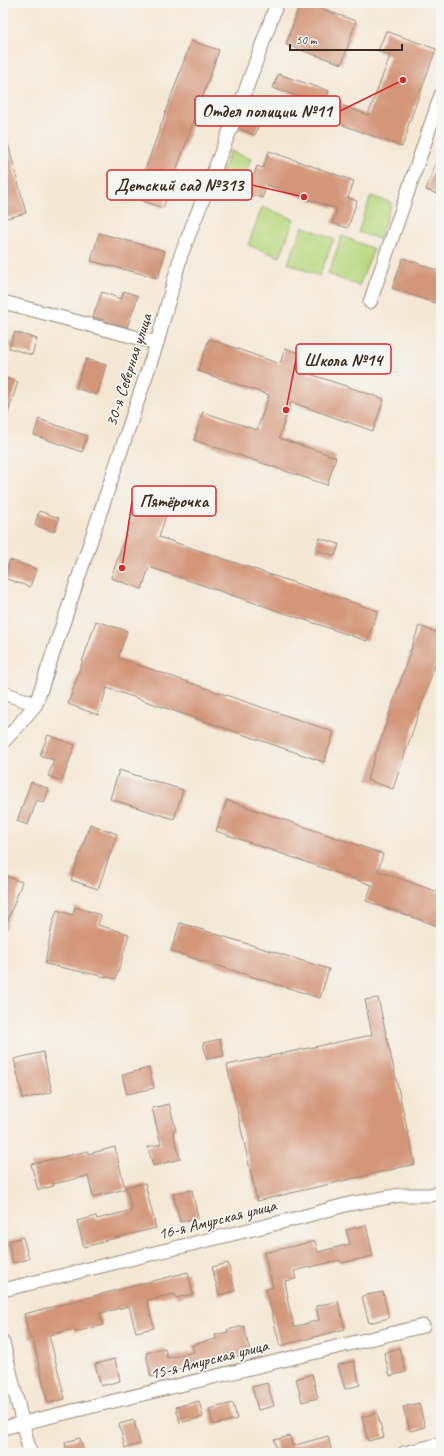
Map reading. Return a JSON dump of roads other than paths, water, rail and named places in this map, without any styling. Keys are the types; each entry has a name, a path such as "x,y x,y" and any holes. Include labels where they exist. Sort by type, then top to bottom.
{"street":[{"name":"30-я Северная улица","path":"3,742 36,704 157,343 181,254 245,92 277,3"},
{"path":"370,302 441,95"},
{"path":"3,302 157,343"},
{"path":"3,693 36,704"},
{"name":"16-я Амурская улица","path":"3,1290 292,1220 349,1204 401,1195 429,1195 441,1193"},
{"name":"15-я Амурская улица","path":"3,1428 424,1326"},
{"path":"3,1343 30,1453"},
{"path":"404,1453 441,1444"}],"place":[{"name":"Отдел полиции №11","path":"403,80"},
{"name":"Детский сад №313","path":"304,197"},
{"name":"Школа №14","path":"286,410"},
{"name":"Пятёрочка","path":"122,568"}]}
